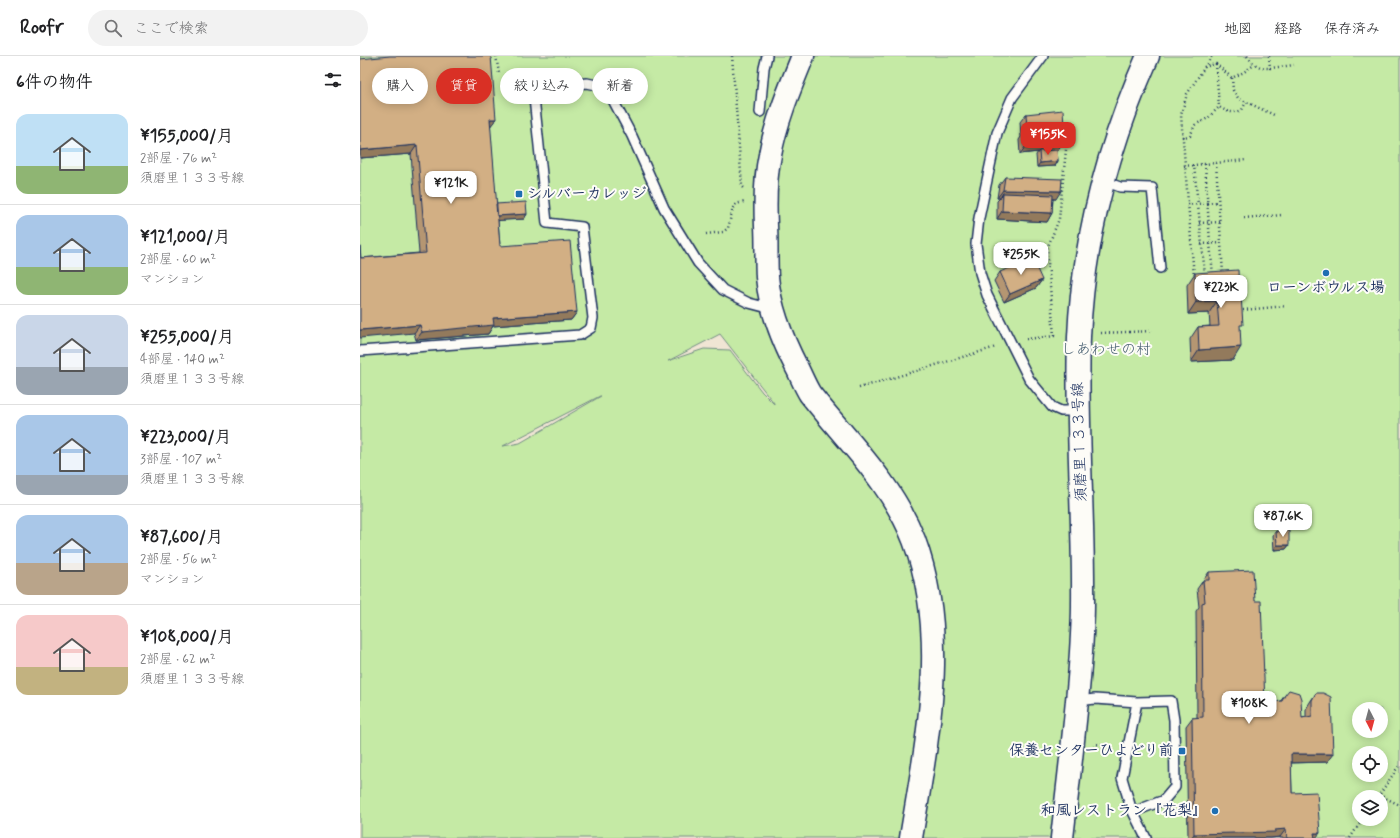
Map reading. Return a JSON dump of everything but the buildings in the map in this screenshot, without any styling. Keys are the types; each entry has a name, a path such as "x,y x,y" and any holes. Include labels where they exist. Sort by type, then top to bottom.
{"street":[{"path":"803,56 783,108 769,156 765,204 768,278 773,309 785,345 809,392 854,445 893,497 914,540 927,584 931,613 934,663 926,744 911,838"},
{"name":"須磨里１３３号線","path":"1062,838 1078,701 1084,606 1078,411 1079,335 1084,280 1092,223 1103,180 1133,91 1148,56"}],"lane":[{"path":"760,112 764,68 767,56"},
{"path":"1043,56 1012,98 997,133 979,218 976,244 980,273 987,295 1028,379 1052,407 1061,411 1078,411"},
{"path":"360,351 580,335 591,328 593,318 582,227 547,223 533,88 588,83 606,87 632,136 664,208 698,263 723,290 750,304 773,309"},
{"path":"1103,180 1120,186 1152,188 1160,268"},
{"path":"1078,701 1095,699 1137,702 1171,701 1174,720 1175,787 1164,800 1133,812"},
{"path":"1137,702 1122,778 1133,812 1146,838"}],"path":[{"path":"496,56 499,72"},
{"path":"732,56 742,186 747,192"},
{"path":"1194,277 1187,205 1181,115 1187,94 1212,56"},
{"path":"1247,56 1254,64 1262,68 1294,65"},
{"path":"1269,56 1270,68"},
{"path":"1204,67 1216,64"},
{"path":"1216,64 1232,78 1233,90 1238,98 1274,115"},
{"path":"1182,137 1190,136 1195,125 1208,118 1219,106 1216,64"},
{"path":"1232,78 1244,72 1254,64"},
{"path":"1219,106 1228,112 1236,113 1242,110 1246,102"},
{"path":"1054,336 1047,248 1059,219 1070,120"},
{"path":"1184,166 1246,160"},
{"path":"1216,163 1223,275"},
{"path":"1205,164 1213,275"},
{"path":"1194,165 1205,276"},
{"path":"706,234 723,232 728,228 733,208 736,204 747,202"},
{"path":"1187,205 1218,202"},
{"path":"1244,218 1282,215"},
{"path":"1199,223 1220,222"},
{"path":"1201,244 1221,243"},
{"path":"1243,310 1286,306"},
{"path":"1097,334 1153,331"},
{"path":"1024,339 1058,336"},
{"path":"859,388 998,346"},
{"path":"1092,744 1109,745"},
{"path":"1383,790 1400,764"},
{"path":"1388,800 1400,805"},
{"path":"1350,838 1358,826"}],"green space":[{"name":"しあわせの村","path":"360,56 1400,56 1400,838 360,838","holes":["720,334 774,403 774,404 762,392 730,350 704,349 668,361","600,396 520,443 503,446"]}],"place":[{"name":"シルバーカレッジ","path":"519,194"},
{"name":"ローンボウルス場","path":"1326,273"},
{"name":"保養センターひよどり前","path":"1182,751"},
{"name":"和風レストラン『花梨』","path":"1215,811"}]}
